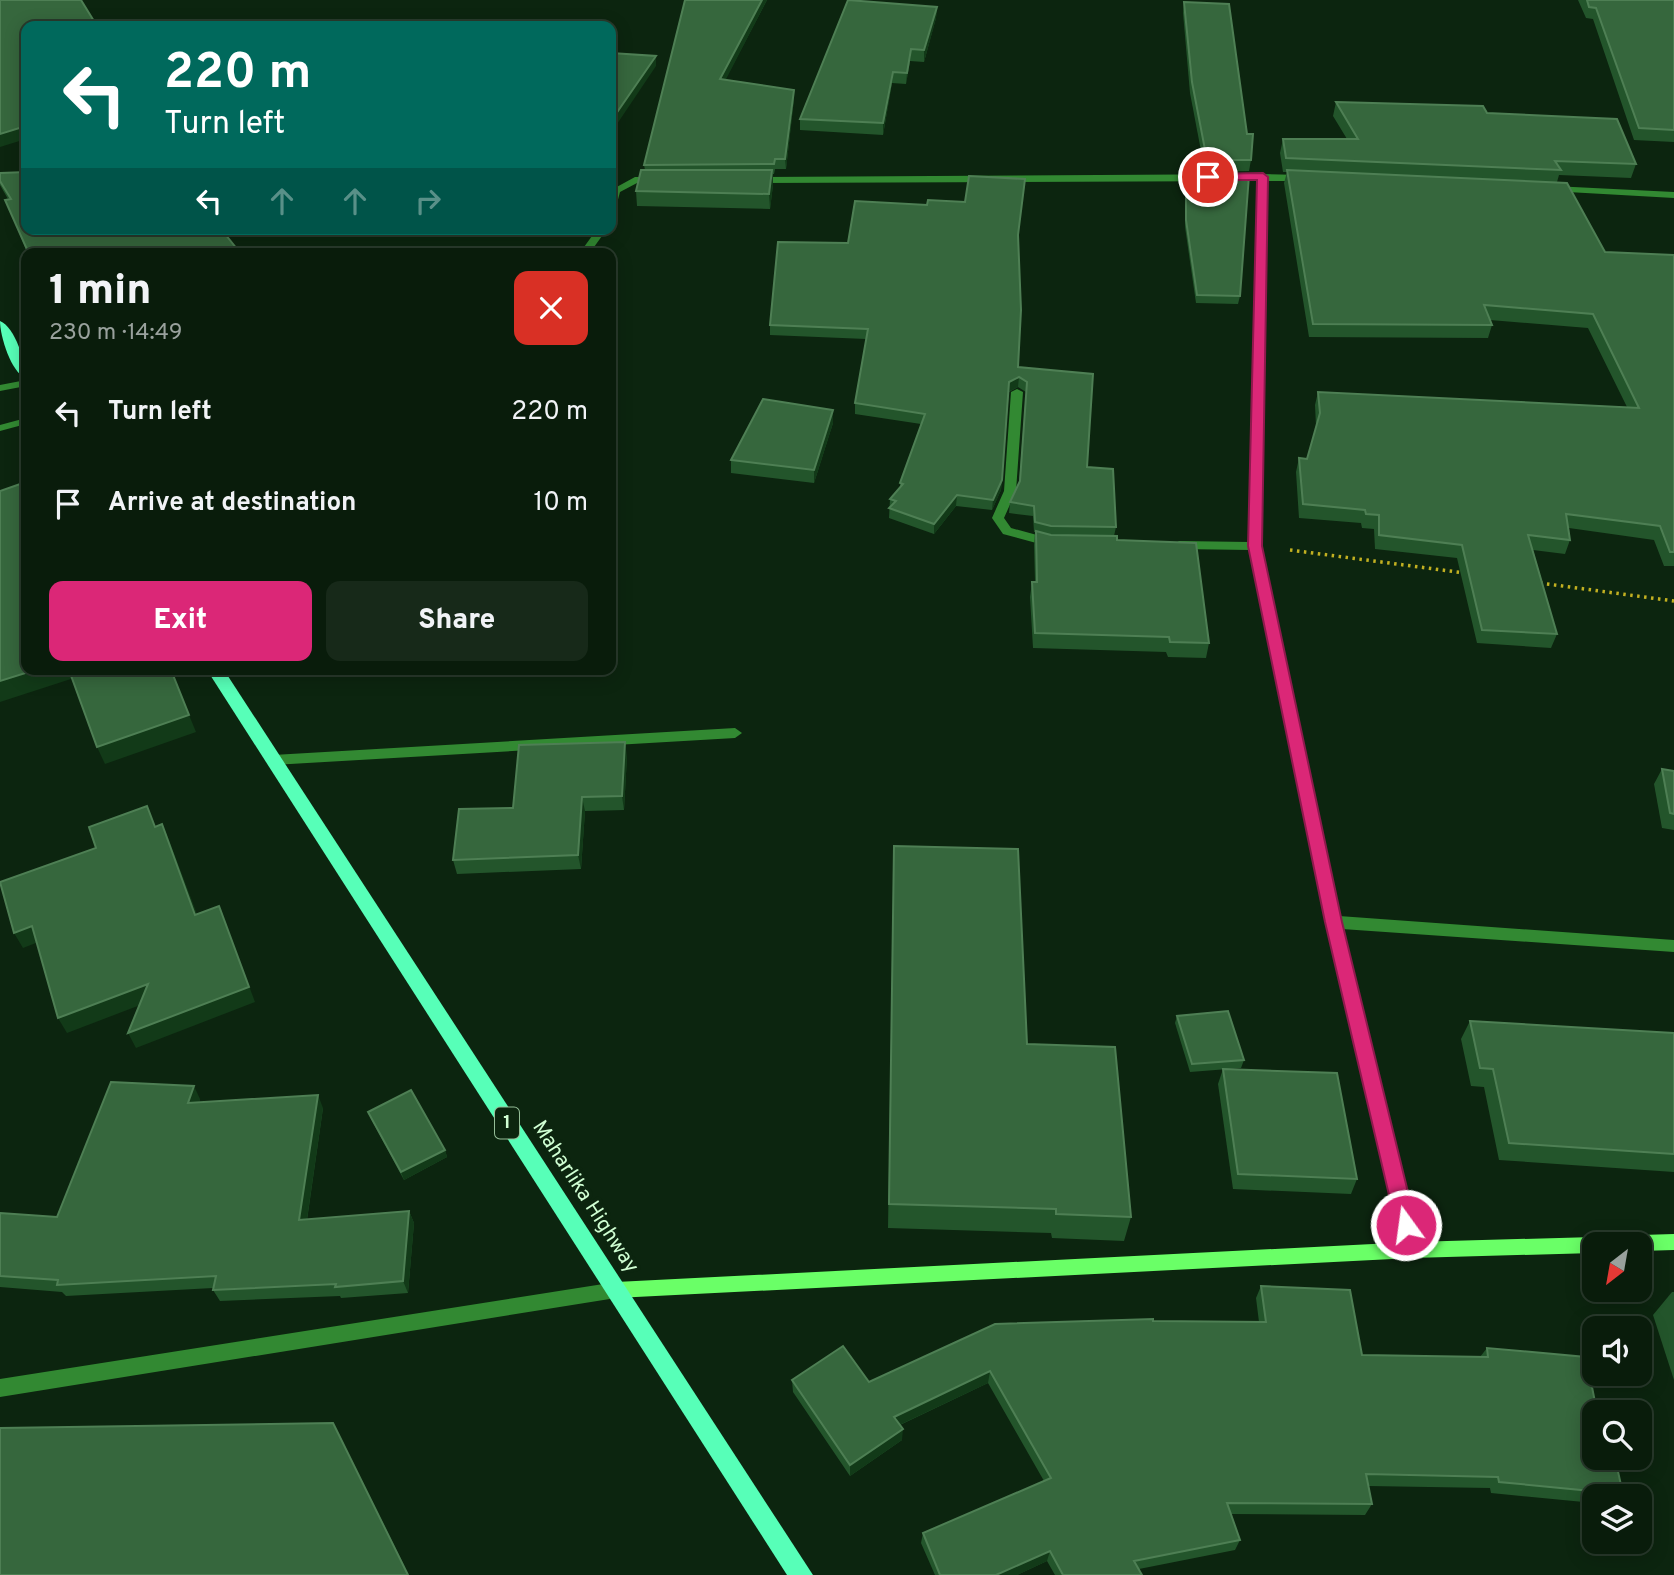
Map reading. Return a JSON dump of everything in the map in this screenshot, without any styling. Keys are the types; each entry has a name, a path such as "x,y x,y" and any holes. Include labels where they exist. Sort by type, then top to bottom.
{"main road":[{"path":"0,325 21,365"},
{"name":"Maharlika Highway","path":"218,675 800,1575"}],"street":[{"path":"1263,177 1255,546 1333,922 1412,1250"},
{"path":"747,180 1318,179"},
{"path":"616,191 635,180 663,180"},
{"path":"1537,189 1674,195"},
{"path":"0,388 21,384"},
{"path":"1017,392 1010,491 998,519 1007,531 1049,543 1063,543"},
{"path":"0,428 21,422"},
{"path":"1159,544 1255,546"},
{"path":"273,760 735,733"},
{"path":"1333,922 1674,947"},
{"path":"1652,1243 1674,1242"},
{"path":"0,1388 616,1290 1412,1250 1582,1245"}],"path":[{"path":"1255,546 1471,574"},
{"path":"1539,583 1674,601"}],"building":[{"path":"0,0 81,0 94,21 21,21 21,128 0,134"},
{"path":"685,0 762,0 720,79 794,90 785,159 775,159 774,164 644,165"},
{"path":"848,0 937,7 924,50 911,49 907,73 893,72 883,123 800,119"},
{"path":"1587,0 1674,0 1674,130 1639,128 1596,8 1589,7"},
{"path":"1184,2 1229,4 1247,134 1253,134 1251,160 1207,160 1192,82"},
{"path":"616,53 656,56 616,114"},
{"path":"1336,102 1483,106 1487,113 1617,119 1636,164 1555,161 1561,170 1286,158 1283,139 1358,139"},
{"path":"641,170 772,170 769,194 636,191"},
{"path":"1287,170 1567,183 1605,252 1674,255 1674,552 1670,552 1660,526 1566,514 1570,540 1528,535 1557,634 1482,630 1462,545 1379,535 1379,515 1366,514 1365,510 1303,504 1299,458 1307,459 1320,413 1318,392 1639,408 1593,314 1484,305 1492,325 1313,324"},
{"path":"21,172 21,235 226,235 236,248 26,248 5,200 11,199 0,181 0,173"},
{"path":"1208,175 1249,175 1240,296 1197,295 1186,220 1186,194 1212,196"},
{"path":"969,176 1025,179 1018,235 1021,310 1018,367 1093,374 1087,467 1113,469 1116,527 1051,526 1035,522 1034,506 1010,502 1020,481 1027,382 1019,377 1009,382 1002,480 993,500 957,495 934,524 889,508 896,501 890,499 903,484 900,483 925,414 855,403 868,329 770,325 778,242 848,243 855,201 927,205 928,200 965,202"},
{"path":"763,399 833,410 814,470 731,460"},
{"path":"21,484 21,674 0,681 0,491"},
{"path":"1036,531 1051,535 1117,536 1117,540 1196,543 1209,643 1170,642 1169,637 1035,633 1032,582 1037,582"},
{"path":"71,675 173,675 189,715 97,747"},
{"path":"625,742 622,796 582,797 578,855 453,860 459,809 513,808 519,745"},
{"path":"1662,769 1674,771 1674,814 1670,813"},
{"path":"147,806 155,827 162,824 195,915 219,906 249,987 128,1033 148,984 58,1018 32,926 14,933 0,882 96,848 89,827"},
{"path":"894,846 1018,849 1027,1044 1115,1047 1131,1217 1056,1214 1056,1209 889,1204"},
{"path":"1228,1011 1244,1060 1192,1064 1177,1016"},
{"path":"1470,1021 1674,1033 1674,1154 1509,1143 1493,1069 1480,1068"},
{"path":"1223,1069 1337,1073 1357,1179 1238,1174"},
{"path":"111,1082 194,1086 188,1103 318,1095 299,1220 409,1211 403,1281 335,1287 336,1284 213,1290 216,1276 57,1285 58,1280 0,1276 0,1213 57,1217"},
{"path":"411,1090 445,1150 401,1172 368,1112"},
{"path":"1261,1286 1350,1290 1362,1355 1488,1357 1487,1348 1582,1357 1582,1386 1592,1386 1595,1400 1582,1400 1582,1470 1618,1470 1621,1484 1582,1484 1582,1490 1499,1482 1498,1477 1366,1474 1372,1504 1227,1503 1240,1540 1134,1561 1142,1575 1063,1575 1050,1551 996,1575 940,1575 923,1533 1051,1478 990,1371 894,1417 903,1429 850,1465 792,1380 843,1346 869,1382 995,1324 1153,1319 1266,1322"},
{"path":"333,1423 408,1575 0,1575 0,1428"}],"route":[{"path":"1208,177 1263,177 1255,546 1333,922 1406,1225"}]}
